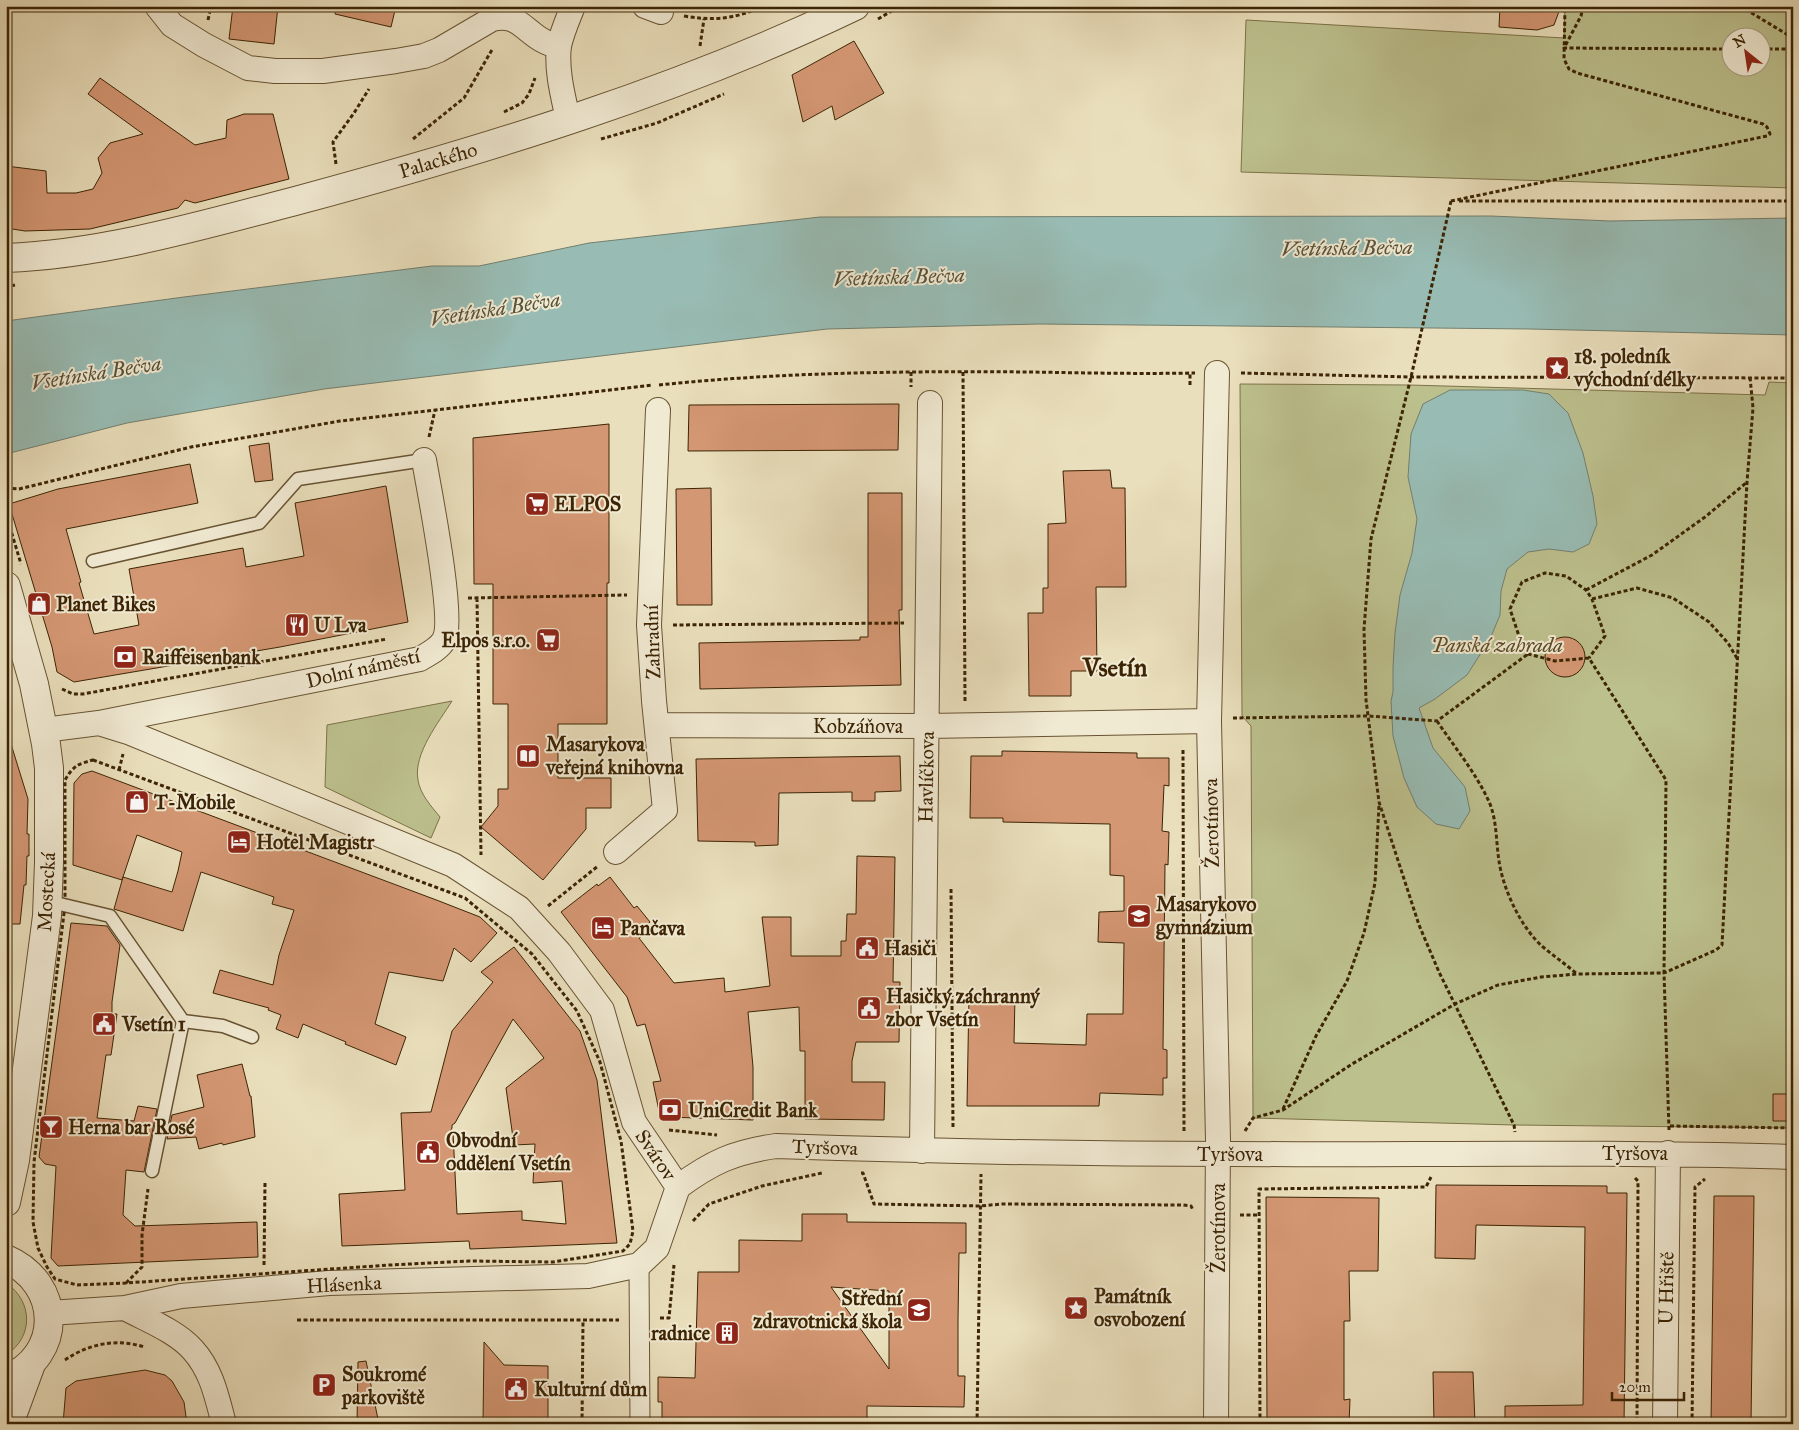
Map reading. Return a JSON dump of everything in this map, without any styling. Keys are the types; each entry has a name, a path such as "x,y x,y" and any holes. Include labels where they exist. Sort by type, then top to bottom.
{"street":[{"path":"158,6 172,25 204,45 248,68 275,71 323,71 396,62 424,56 507,14 538,38 559,47"},
{"path":"568,119 562,90 559,47 573,6"},
{"name":"Palackého","path":"6,258 90,249 203,224 364,182 568,119 704,72 763,49 855,6"},
{"name":"Žerotínova","path":"1216,1424 1218,1154 1209,721 1217,372"},
{"name":"Havlíčkova","path":"922,1142 930,403"},
{"name":"Zahradní","path":"616,852 665,810 649,625 658,410"},
{"name":"Dolní náměstí","path":"44,730 99,723 420,658 435,650 444,639 446,597 424,460"},
{"name":"Mostecká","path":"6,586 34,684 44,730 49,768 48,901 13,1124 16,1160 6,1202"},
{"name":"Kobzáňova","path":"657,725 927,726 1209,721"},
{"name":"Dolní náměstí","path":"99,723 128,732 453,865 473,890 525,914"},
{"name":"Svárov","path":"525,914 559,952 602,1010 634,1122 678,1187 657,1248 639,1264"},
{"name":"Tyršova","path":"678,1187 702,1169 752,1149 776,1146 922,1142 981,1151 1218,1154 1668,1153 1793,1157"},
{"name":"U Hřiště","path":"1665,1424 1668,1153"},
{"path":"6,1258 27,1270 36,1280 47,1301 49,1313 49,1327 39,1353 20,1372 6,1379"},
{"path":"639,1264 640,1424"},
{"name":"Hlásenka","path":"49,1313 125,1308 181,1296 329,1283 588,1276 639,1264"},
{"path":"125,1308 162,1327 193,1350 206,1368 224,1424"},
{"path":"9,1424 30,1364"}],"lane":[{"path":"93,561 259,522 298,479 424,460"},
{"path":"48,901 110,916 183,1021 152,1171"},
{"path":"183,1021 223,1026 252,1037"}],"path":[{"path":"653,9 704,20 728,18 763,6"},
{"path":"1451,201 1770,134 1768,127 1763,124 1577,73 1569,69 1564,59 1564,6"},
{"path":"1564,48 1581,16 1583,6"},
{"path":"1740,6 1793,38"},
{"path":"411,141 464,98 498,38 497,31 507,14"},
{"path":"700,50 704,20"},
{"path":"1564,48 1722,49"},
{"path":"1772,49 1793,49"},
{"path":"336,165 333,142 368,91"},
{"path":"1451,201 1793,201"},
{"path":"1283,1110 1316,1036 1347,981 1364,933 1375,883 1379,802 1368,716 1364,629 1371,538 1411,377 1451,201"},
{"path":"962,372 965,705"},
{"path":"6,488 19,488 201,445 340,421 696,381 838,374 962,372 1217,372 1411,377 1793,378"},
{"path":"1253,1118 1283,1110 1352,1064 1455,1004 1498,985 1541,977 1577,974 1664,973 1716,950 1722,945 1747,482 1753,408 1750,377"},
{"path":"1586,590 1652,555 1705,517 1747,482"},
{"path":"1545,572 1566,576 1586,590 1592,599 1605,636 1589,658 1555,660 1528,654 1521,642 1510,609 1522,582 1545,572"},
{"path":"1592,599 1637,588 1673,598 1709,622 1728,643 1738,661"},
{"path":"446,597 650,595"},
{"path":"152,1171 142,1235 142,1267 126,1283 469,1261 553,1262 622,1251 630,1244 633,1231 621,1141 600,1062 576,1011 532,954 473,890 477,598"},
{"path":"66,692 76,695 90,693 388,638"},
{"path":"1242,716 1368,716 1437,721 1528,654"},
{"path":"1589,658 1666,780 1664,973 1670,1126 1793,1128"},
{"path":"1437,721 1477,777 1491,806 1499,862 1507,894 1523,923 1542,946 1577,974"},
{"path":"1183,743 1184,1139"},
{"path":"1379,802 1419,925 1439,972 1514,1124"},
{"path":"525,914 616,852"},
{"path":"922,1142 953,1133 951,884"},
{"path":"664,1130 718,1135"},
{"path":"977,1424 981,1151"},
{"path":"1630,1172 1638,1181 1637,1424"},
{"path":"691,1223 709,1204 762,1186 831,1173"},
{"path":"855,1173 863,1173 874,1204 980,1206 1002,1204 1183,1204 1191,1206 1194,1214"},
{"path":"1260,1424 1259,1189 1426,1187 1433,1174"},
{"path":"1692,1424 1695,1187 1704,1179 1714,1179"},
{"path":"264,1182 264,1273"},
{"path":"1232,1215 1259,1215"},
{"path":"297,1320 583,1321 669,1318 674,1260"},
{"path":"582,1424 583,1321"},
{"path":"61,1363 80,1351 102,1344 137,1344 149,1348"}],"green space":[{"path":"1565,6 1793,6 1793,188 1241,172 1246,20 1564,38"},
{"name":"Panská zahrada","path":"1769,382 1793,383 1793,1128 1514,1125 1253,1118 1251,726 1242,716 1240,384 1409,385 1765,395"},
{"path":"452,701 428,739 417,770 421,790 426,800 440,817 431,838 325,787 327,725"},
{"path":"6,1283 21,1299 27,1319 22,1339 6,1355"}],"water":[{"name":"Vsetínská Bečva","path":"1491,216 1610,221 1793,218 1793,335 1529,329 1039,324 827,329 324,389 127,423 6,454 6,321 432,266 479,266 589,243 820,217"},
{"path":"1450,390 1523,390 1549,394 1568,413 1583,453 1597,524 1589,544 1573,552 1549,549 1528,552 1507,569 1501,591 1500,615 1490,639 1467,675 1435,699 1419,708 1433,748 1465,787 1470,811 1459,829 1436,824 1417,807 1404,778 1393,736 1391,701 1395,633 1400,595 1412,553 1417,519 1408,477 1411,434 1423,404"}],"building":[{"path":"233,6 278,6 274,44 229,39"},
{"path":"336,6 396,6 391,27 335,14"},
{"path":"1500,6 1561,6 1554,25 1537,30 1499,27"},
{"path":"854,41 884,93 835,120 832,106 803,122 792,75"},
{"path":"100,78 195,145 226,138 227,120 244,114 273,114 289,179 195,203 185,200 178,208 90,229 25,231 6,228 6,166 46,171 47,193 76,193 93,189 102,173 98,158 110,143 143,134 88,94"},
{"path":"899,404 898,450 688,451 689,405"},
{"path":"609,424 607,724 558,724 558,778 611,778 611,808 586,808 586,829 543,880 481,827 498,806 498,789 508,789 508,704 493,704 493,584 474,584 473,438"},
{"path":"269,443 273,480 255,482 249,446"},
{"path":"190,464 198,503 66,529 94,634 139,625 129,569 243,548 246,567 304,556 295,503 386,486 408,622 280,647 74,682 57,672 52,647 9,504 58,489"},
{"path":"1110,470 1112,488 1125,488 1126,587 1096,587 1097,671 1071,671 1071,696 1029,696 1028,613 1043,613 1043,588 1048,588 1048,524 1066,523 1063,471"},
{"path":"711,488 712,605 677,605 676,489"},
{"path":"868,493 902,493 902,610 899,610 901,685 700,689 699,643 860,640 860,637 868,637"},
{"path":"1565,637 1579,643 1585,657 1579,671 1565,677 1551,671 1545,657 1551,643"},
{"path":"6,744 11,744 28,799 27,834 29,834 29,856 27,856 26,885 24,885 20,924 6,924"},
{"path":"1002,751 1137,753 1137,758 1169,758 1169,786 1164,785 1162,831 1169,832 1168,865 1165,864 1163,1049 1167,1050 1167,1078 1163,1078 1163,1095 1100,1093 1099,1106 967,1106 969,995 1015,996 1014,1043 1086,1045 1087,1014 1123,1014 1124,943 1098,942 1099,912 1124,911 1124,876 1110,875 1110,824 1003,822 1003,818 970,818 971,756 1002,756"},
{"path":"900,756 901,791 875,792 875,801 852,801 852,792 779,793 778,845 755,846 755,842 698,841 696,759"},
{"path":"92,771 439,901 480,917 497,933 471,962 454,948 443,981 389,972 375,1024 406,1037 396,1065 303,1024 298,1038 276,1029 281,1015 268,1010 269,1008 213,993 220,970 273,985 279,955 294,910 272,904 274,897 201,872 183,931 114,909 123,877 122,880 73,865 74,783 82,774","holes":["137,835 182,852 172,892 123,877"]},
{"path":"857,856 895,857 893,982 900,982 899,1042 856,1042 852,1061 852,1082 885,1082 884,1120 805,1119 805,1051 800,1051 799,1007 748,1012 753,1067 753,1120 667,1117 659,1111 653,1082 661,1081 645,1024 637,1026 627,997 561,912 597,884 598,886 610,877 634,908 637,906 650,922 647,925 651,930 639,938 674,983 724,978 725,992 770,986 762,917 791,917 791,956 841,956 841,941 846,941 847,914 856,914"},
{"path":"71,923 107,926 120,945 112,1002 112,1014 117,1014 111,1055 106,1055 97,1118 134,1121 138,1106 157,1109 144,1172 126,1170 123,1215 135,1226 257,1222 258,1257 58,1266 51,1258 56,1166 45,1164 39,1157"},
{"path":"514,947 580,1031 597,1080 617,1243 470,1249 469,1241 342,1246 339,1194 405,1190 401,1113 431,1112 452,1031 493,982 481,972","holes":["513,1019 544,1058 506,1088 514,1145 535,1144 533,1183 562,1181 566,1224 522,1220 522,1211 457,1214 453,1132 449,1134 452,1125 455,1123"]},
{"path":"242,1064 251,1096 255,1137 199,1149 196,1137 167,1139 172,1115 204,1107 197,1075"},
{"path":"1773,1094 1793,1094 1793,1121 1773,1121"},
{"path":"1436,1185 1607,1186 1607,1193 1627,1193 1624,1424 1505,1424 1505,1406 1583,1405 1585,1227 1476,1225 1475,1259 1435,1258"},
{"path":"1714,1196 1754,1196 1751,1424 1711,1424"},
{"path":"1266,1197 1379,1198 1378,1271 1349,1271 1350,1321 1344,1321 1344,1400 1350,1399 1349,1424 1267,1424"},
{"path":"802,1214 847,1214 847,1222 966,1223 966,1253 959,1253 958,1321 958,1376 965,1376 964,1407 867,1406 867,1424 662,1424 662,1402 658,1402 658,1377 695,1378 698,1272 739,1272 739,1240 802,1241","holes":["831,1287 889,1291 889,1369"]},
{"name":"Kulturní dům","path":"484,1342 504,1365 548,1366 548,1424 483,1424"},
{"path":"366,1361 379,1424 357,1424 358,1362"},
{"path":"145,1370 165,1375 172,1381 184,1402 187,1424 63,1424 66,1388 76,1381"},
{"path":"1433,1372 1473,1372 1475,1424 1434,1424"}],"place":[{"name":"18. poledník východní délky","path":"1557,368"},
{"name":"ELPOS","path":"537,504"},
{"name":"Planet Bikes","path":"39,604"},
{"name":"U Lva","path":"297,625"},
{"name":"Elpos s.r.o.","path":"548,640"},
{"name":"Raiffeisenbank","path":"125,657"},
{"name":"Masarykova veřejná knihovna","path":"528,756"},
{"name":"T-Mobile","path":"137,802"},
{"name":"Hotel Magistr","path":"239,842"},
{"name":"Masarykovo gymnázium","path":"1139,916"},
{"name":"Pančava","path":"603,928"},
{"name":"Hasiči","path":"867,948"},
{"name":"Hasičký záchranný zbor Vsetín","path":"869,1008"},
{"name":"Vsetín 1","path":"104,1024"},
{"name":"UniCredit Bank","path":"670,1110"},
{"name":"Herna bar Rosé","path":"51,1127"},
{"name":"Obvodní oddělení Vsetín","path":"428,1152"},
{"name":"Památník osvobození","path":"1076,1308"},
{"name":"Střední zdravotnická škola","path":"919,1310"},
{"name":"radnice","path":"727,1333"},
{"name":"Soukromé parkoviště","path":"324,1385"},
{"name":"Kulturní dům","path":"516,1389"}],"district":[{"name":"Vsetín","path":"1115,667"}]}
